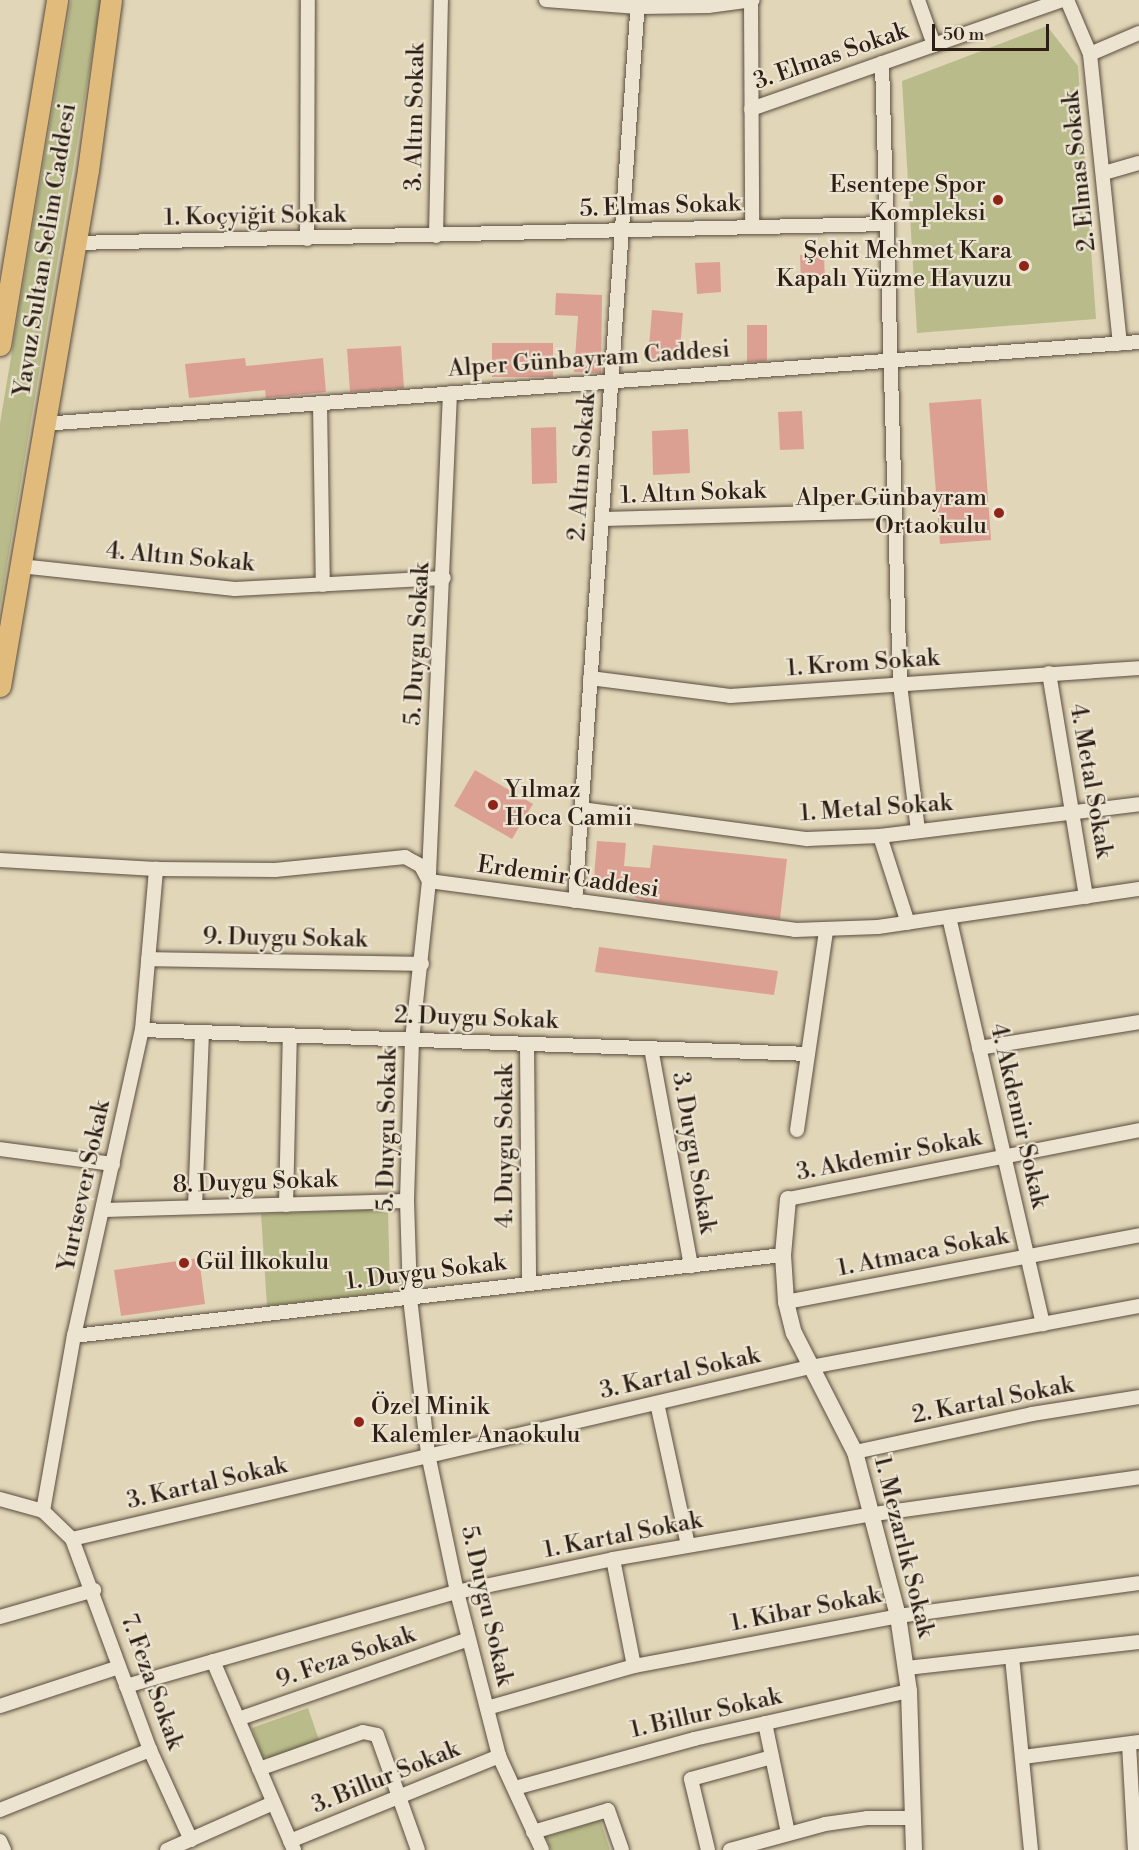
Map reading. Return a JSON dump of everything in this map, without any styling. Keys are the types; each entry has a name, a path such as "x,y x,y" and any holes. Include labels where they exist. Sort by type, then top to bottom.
{"main road":[{"name":"Yavuz Sultan Selim Caddesi","path":"0,345 57,0"},
{"name":"Yavuz Sultan Selim Caddesi","path":"0,686 75,243 111,0"}],"street":[{"path":"307,238 308,0"},
{"name":"3. Altın Sokak","path":"436,236 441,0"},
{"path":"546,0 708,6 752,0 752,227"},
{"path":"918,0 934,45"},
{"name":"3. Elmas Sokak","path":"751,109 1062,0"},
{"name":"2. Elmas Sokak","path":"1067,0 1090,54 1120,343"},
{"name":"2. Altın Sokak","path":"574,901 638,4"},
{"path":"1090,54 1139,33"},
{"path":"882,63 888,360 900,684 918,831"},
{"path":"1104,173 1139,163"},
{"name":"5. Elmas Sokak","path":"436,236 885,224"},
{"name":"1. Koçyiğit Sokak","path":"75,243 436,236"},
{"name":"Alper Günbayram Caddesi","path":"43,424 1139,342"},
{"name":"5. Duygu Sokak","path":"450,393 444,578 429,881 422,964 412,1040 407,1201 410,1298 428,1454 457,1592 500,1756 542,1850"},
{"path":"320,403 323,585"},
{"name":"1. Altın Sokak","path":"602,519 894,511"},
{"name":"4. Altın Sokak","path":"20,566 235,589 444,578"},
{"name":"1. Krom Sokak","path":"590,678 730,696 1139,668"},
{"name":"4. Metal Sokak","path":"1048,673 1086,897"},
{"name":"1. Metal Sokak","path":"581,809 807,839 880,836 1139,804"},
{"path":"880,836 908,923"},
{"path":"0,860 156,869 275,870 405,857 421,866 429,881"},
{"name":"Yurtsever Sokak","path":"43,1511 74,1335 142,1030 156,869"},
{"name":"Erdemir Caddesi","path":"429,881 762,928 826,930 908,923 1139,889"},
{"name":"4. Akdemir Sokak","path":"949,917 1043,1324"},
{"path":"797,1130 826,930"},
{"name":"9. Duygu Sokak","path":"148,959 422,964"},
{"path":"979,1048 1139,1022"},
{"name":"2. Duygu Sokak","path":"142,1030 808,1054"},
{"path":"195,1207 202,1032"},
{"path":"286,1205 290,1035"},
{"name":"4. Duygu Sokak","path":"527,1044 529,1284"},
{"name":"3. Duygu Sokak","path":"651,1048 691,1266"},
{"name":"3. Akdemir Sokak","path":"788,1198 1139,1130"},
{"path":"0,1149 113,1164"},
{"name":"1. Mezarlık Sokak","path":"788,1198 783,1255 786,1302 794,1333 855,1452 874,1514 898,1616 908,1668 914,1850"},
{"name":"8. Duygu Sokak","path":"103,1210 407,1201"},
{"name":"1. Atmaca Sokak","path":"786,1302 1139,1234"},
{"name":"1. Duygu Sokak","path":"74,1335 783,1255"},
{"name":"3. Kartal Sokak","path":"72,1539 428,1454 810,1367 1139,1306"},
{"name":"2. Kartal Sokak","path":"855,1452 1032,1414 1139,1397"},
{"path":"657,1403 688,1545"},
{"name":"1. Kartal Sokak","path":"126,1686 457,1592 613,1559 874,1514 1139,1477"},
{"path":"0,1499 43,1511 72,1539"},
{"name":"7. Feza Sokak","path":"72,1539 93,1590 150,1750 191,1840"},
{"path":"613,1559 634,1666"},
{"name":"1. Kibar Sokak","path":"487,1708 634,1666 898,1616 1139,1583"},
{"path":"0,1617 93,1590"},
{"name":"9. Feza Sokak","path":"238,1719 469,1639"},
{"path":"908,1668 1139,1642"},
{"path":"1012,1657 1031,1850"},
{"path":"213,1661 292,1846"},
{"path":"0,1706 119,1667"},
{"name":"1. Billur Sokak","path":"515,1788 765,1723 909,1691"},
{"path":"765,1723 788,1833"},
{"path":"259,1770 363,1732 377,1735 418,1850"},
{"path":"1023,1757 1134,1743 1135,1850"},
{"path":"0,1810 150,1750"},
{"name":"3. Billur Sokak","path":"292,1846 399,1797 500,1756"},
{"path":"708,1850 691,1779 772,1757"},
{"path":"167,1850 273,1803"},
{"path":"533,1832 608,1810 622,1850"},
{"path":"730,1850 788,1833 867,1818 914,1818"},
{"path":"0,1840 4,1850"}],"green space":[{"path":"71,0 101,0 0,607 0,423"},
{"name":"Esentepe Spor Kompleksi","path":"1047,26 1078,66 1096,319 917,333 902,81"},
{"path":"388,1209 390,1292 267,1306 261,1214"},
{"path":"308,1708 319,1740 270,1758 262,1756 252,1728"},
{"path":"600,1820 610,1850 551,1850 546,1837"}],"building":[{"path":"824,254 825,284 801,285 800,255"},
{"path":"720,262 721,292 697,294 695,263"},
{"path":"556,293 602,295 601,373 574,372 578,316 555,315"},
{"path":"652,310 683,313 679,361 648,359"},
{"path":"747,325 767,325 767,361 747,362"},
{"path":"492,343 553,343 553,377 492,377"},
{"path":"401,346 404,388 350,392 347,349"},
{"path":"245,358 246,366 323,358 326,392 266,398 265,390 189,398 185,364"},
{"path":"981,399 991,540 940,544 929,403"},
{"path":"802,411 804,449 780,450 778,412"},
{"path":"556,427 557,483 532,484 531,428"},
{"path":"688,429 690,473 653,475 652,431"},
{"name":"Yılmaz Hoca Camii","path":"475,770 533,804 512,839 454,806"},
{"path":"597,841 626,843 624,866 650,868 653,845 787,859 780,919 645,901 622,892 593,889"},
{"path":"599,947 778,971 774,995 595,972"},
{"path":"199,1258 205,1304 121,1316 114,1270"}],"place":[{"name":"Esentepe Spor Kompleksi","path":"998,200"},
{"name":"Şehit Mehmet Kara Kapalı Yüzme Havuzu","path":"1024,266"},
{"name":"Alper Günbayram Ortaokulu","path":"999,513"},
{"name":"Yılmaz Hoca Camii","path":"493,805"},
{"name":"Gül İlkokulu","path":"184,1263"},
{"name":"Özel Minik Kalemler Anaokulu","path":"359,1422"}]}
